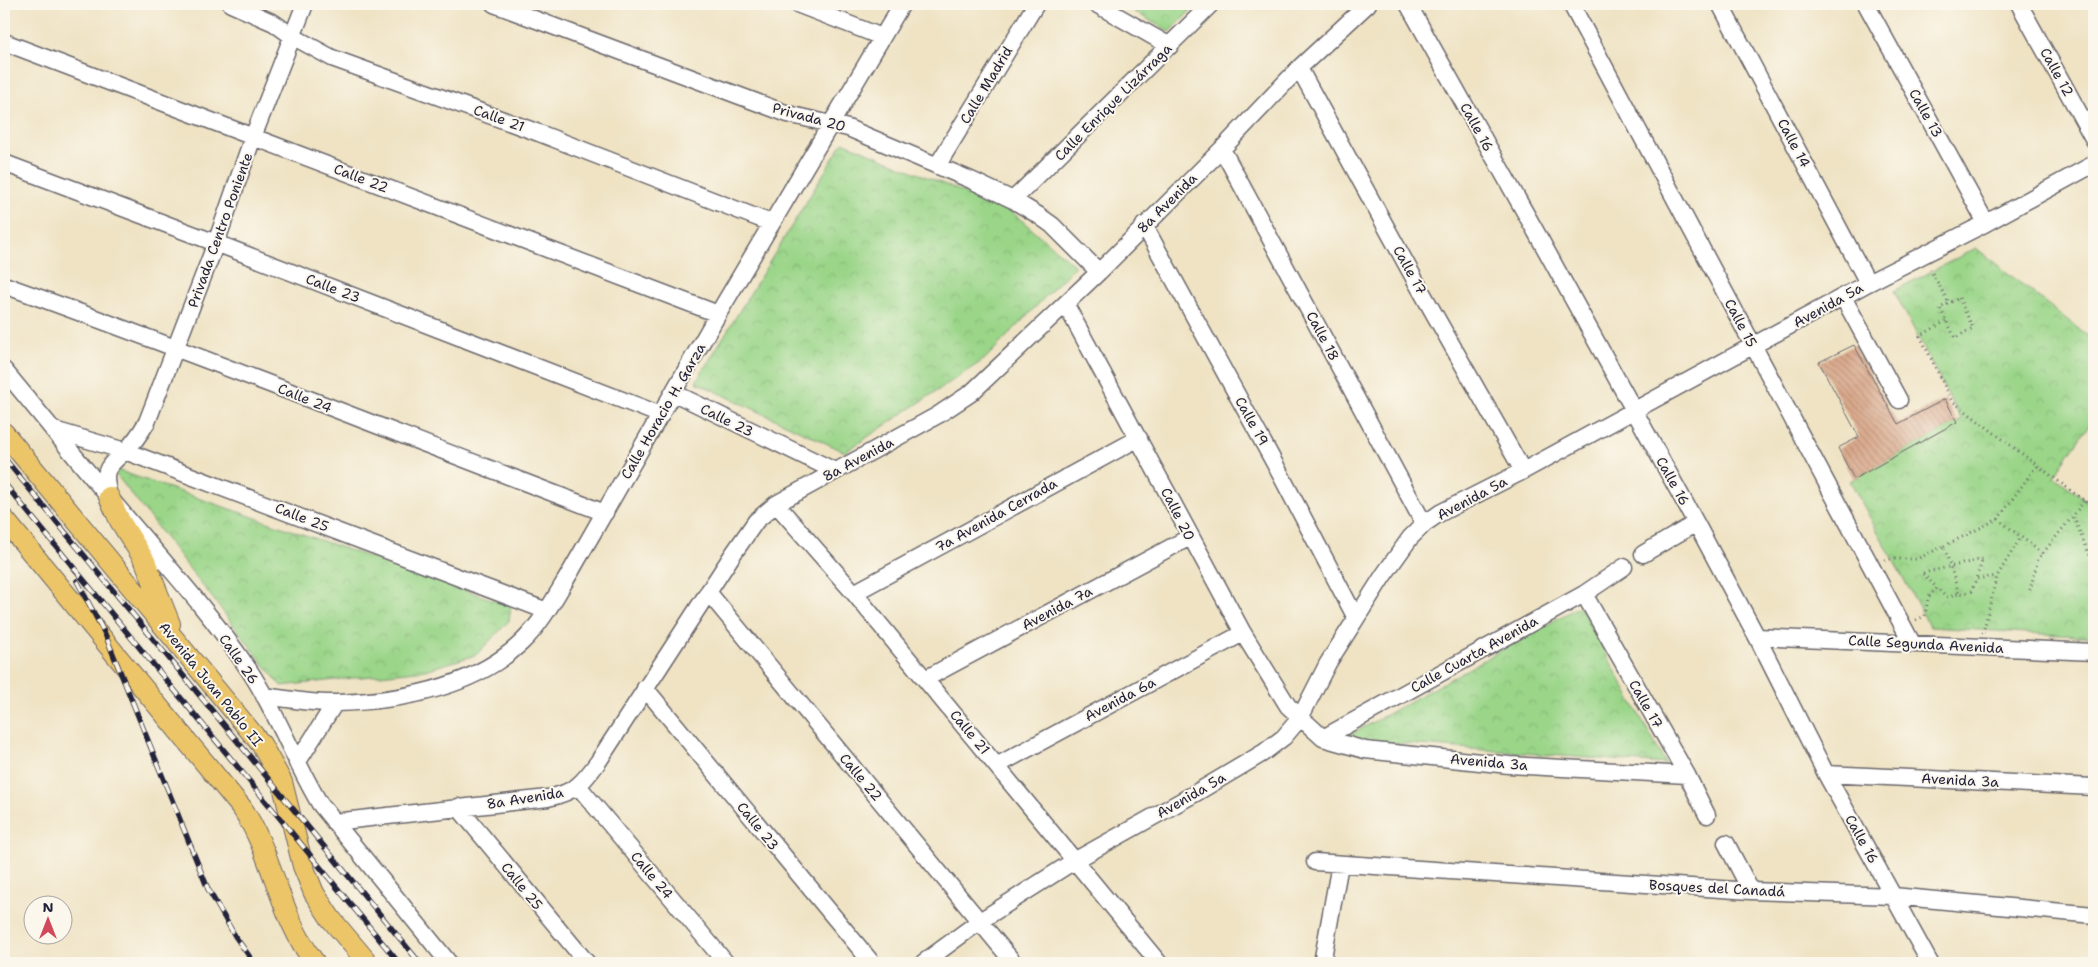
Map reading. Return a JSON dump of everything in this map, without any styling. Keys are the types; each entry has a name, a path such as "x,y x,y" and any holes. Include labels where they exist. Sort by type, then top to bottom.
{"main road":[{"name":"Avenida Juan Pablo II","path":"4,433 261,744 282,782 303,866 314,893 331,919 368,963"},
{"path":"109,497 120,521 145,561 174,638"},
{"path":"4,518 242,808 254,826 262,845 288,920 314,963"}],"street":[{"name":"Calle 21","path":"231,4 266,18 292,36 332,58 539,133 771,223"},
{"name":"Privada Centro Poniente","path":"109,497 105,481 106,471 110,464 137,438 147,422 216,243 253,137 305,4"},
{"name":"Privada 20","path":"494,4 788,114 831,123 866,135 937,166 1013,200 1052,226 1099,272"},
{"path":"797,4 882,37"},
{"name":"Calle Horacio H. Garza","path":"264,696 336,703 394,697 433,690 468,678 496,664 522,642 547,611 771,223 902,4"},
{"name":"Calle Madrid","path":"937,166 1036,4"},
{"path":"1096,4 1170,46"},
{"name":"Calle Enrique Lizárraga","path":"1013,200 1211,4"},
{"name":"8a Avenida","path":"334,822 548,798 565,794 579,787 598,762 756,521 776,504 938,415 971,394 1066,305 1222,149 1299,68 1368,4"},
{"name":"Calle 16","path":"1408,4 1696,523 1757,637 1826,774 1893,896 1924,961"},
{"name":"Calle 15","path":"1571,4 1912,643"},
{"name":"Calle 14","path":"1720,4 1868,283"},
{"name":"Calle 13","path":"1866,4 1986,223"},
{"name":"Calle 12","path":"2019,4 2094,140"},
{"name":"Calle 22","path":"4,42 718,314"},
{"name":"Calle 17","path":"1299,68 1415,280 1523,471"},
{"name":"Calle 18","path":"1222,149 1424,524"},
{"name":"Calle 23","path":"4,164 216,243 661,415"},
{"name":"Avenida 5a","path":"923,963 980,921 1074,861 1194,794 1263,753 1284,737 1300,718 1328,663 1410,538 1424,524 1440,513 1523,471 1868,283 1986,223 2094,164"},
{"name":"Calle 19","path":"1144,225 1276,466 1356,618"},
{"name":"Calle 24","path":"4,285 177,347 411,440 605,513"},
{"path":"1843,297 1899,400"},
{"name":"Calle 20","path":"1066,305 1243,633 1288,706 1300,718"},
{"name":"Calle 26","path":"4,370 166,563 249,671 320,804 449,963"},
{"name":"Calle 23","path":"674,393 835,471"},
{"name":"Calle 25","path":"54,430 125,451 547,611"},
{"name":"7a Avenida Cerrada","path":"854,593 1139,438"},
{"name":"Calle 21","path":"776,504 854,593 998,765 1074,861 1159,963"},
{"path":"1643,554 1696,523"},
{"name":"Avenida 7a","path":"925,679 1190,537"},
{"name":"Calle Cuarta Avenida","path":"1323,738 1584,594 1624,567"},
{"name":"Calle 22","path":"708,592 1014,963"},
{"name":"Calle 17","path":"1584,594 1687,776 1707,816"},
{"name":"Avenida 6a","path":"998,765 1243,633"},
{"name":"Calle Segunda Avenida","path":"1757,637 2094,652"},
{"name":"Calle 23","path":"645,688 872,963"},
{"path":"297,763 336,703"},
{"name":"Avenida 3a","path":"1300,718 1323,738 1365,750 1509,765 1687,776"},
{"name":"Avenida 3a","path":"1826,774 2094,787"},
{"name":"Calle 24","path":"579,787 726,963"},
{"name":"Calle 25","path":"458,807 586,963"},
{"path":"1726,843 1751,891"},
{"name":"Bosques del Canadá","path":"1315,862 1751,891 1893,896 2094,915"},
{"path":"1322,963 1340,864"}],"path":[{"path":"1923,255 1949,304"},
{"path":"1959,298 1973,328 1955,338 1940,308 1949,304 1959,298"},
{"path":"1946,321 1920,336 1952,401 2094,508"},
{"path":"1871,566 1891,559 1917,559 1998,519 2037,465"},
{"path":"2030,590 2038,559 2084,501"},
{"path":"2073,516 2094,565"},
{"path":"1998,519 2043,554"},
{"path":"1980,646 1997,576 2021,536"},
{"path":"1944,546 1952,566 1959,594"},
{"path":"1983,559 1976,579 1972,591 1946,597 1922,573 1983,559"},
{"path":"1976,579 1997,576"},
{"path":"1903,627 1925,616 1928,598 1937,588"}],"green space":[{"path":"1121,4 1197,4 1170,32"},
{"path":"843,142 1013,213 1075,266 985,359 845,452 696,382"},
{"path":"1976,248 2094,341 2094,418 2054,476 2094,506 2093,637 1930,627 1850,481 1961,420 1894,291"},
{"path":"111,468 511,606 509,621 476,655 425,670 281,686"},
{"path":"1580,606 1666,764 1343,739"}],"building":[{"path":"1854,345 1898,424 1945,399 1957,422 1854,479 1838,448 1859,437 1819,362"}],"railway":[{"path":"4,458 420,963"},
{"path":"4,483 399,963"},
{"path":"77,581 105,634 208,889 235,936 254,963"}]}
